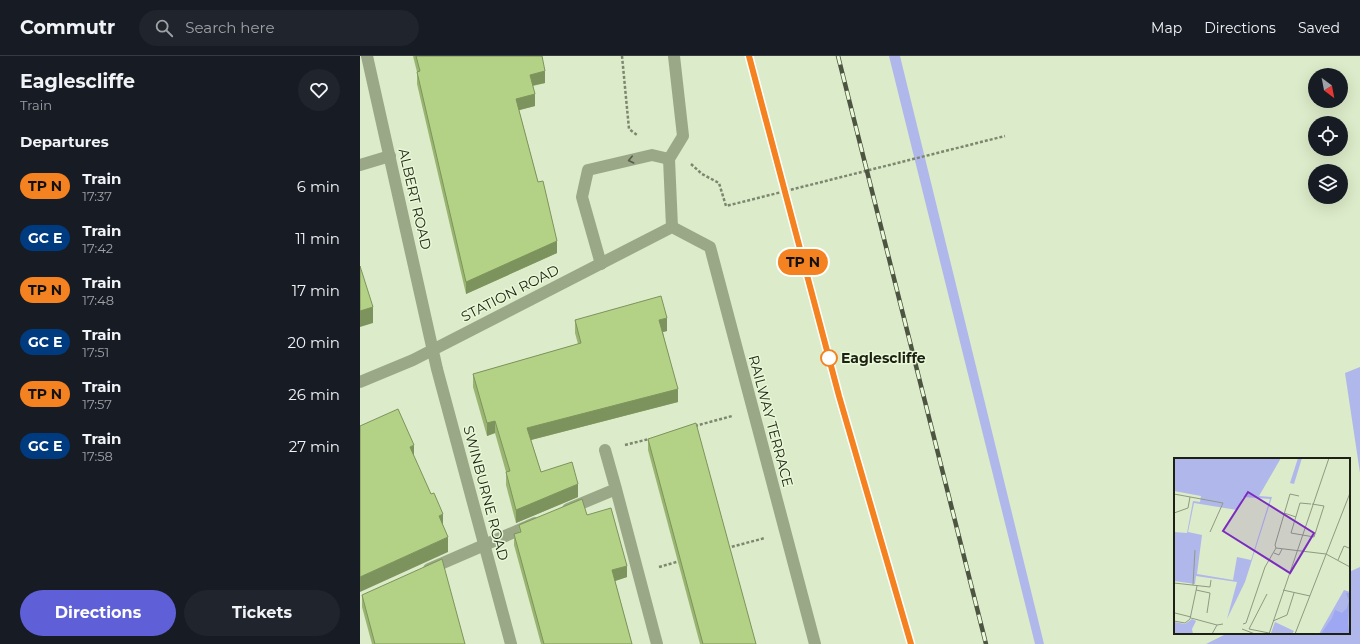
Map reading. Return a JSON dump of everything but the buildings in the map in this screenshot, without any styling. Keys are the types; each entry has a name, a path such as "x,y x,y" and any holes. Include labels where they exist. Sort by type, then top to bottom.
{"street":[{"name":"ALBERT ROAD","path":"367,56 433,349"},
{"path":"672,227 672,155 683,136 674,56"},
{"path":"601,264 582,197 588,170 652,155 672,155"},
{"path":"360,165 390,156"},
{"name":"STATION ROAD","path":"360,382 413,360 672,227"},
{"name":"RAILWAY TERRACE","path":"672,227 710,246 815,644"},
{"name":"SWINBURNE ROAD","path":"433,349 511,644"},
{"path":"605,450 657,644"},
{"path":"558,513 616,488"},
{"path":"416,575 543,519"}],"path":[{"path":"622,56 628,120"},
{"path":"672,155 719,183 726,206 1005,136"},
{"path":"694,426 753,410"},
{"path":"605,450 650,438"},
{"path":"726,549 785,532"},
{"path":"638,573 682,561"}],"shaded area":[{"path":"889,56 900,56 1044,644 1035,644"},
{"path":"1360,367 1360,473 1345,373"},
{"path":"1360,567 1360,644 1206,644 1226,634 1350,634 1350,572"}],"railway":[{"path":"749,56 839,396 911,644"},
{"path":"838,56 986,644"}],"train":[{"path":"749,56 839,396 911,644"}],"place":[{"name":"Eaglescliffe","path":"829,358"}]}
